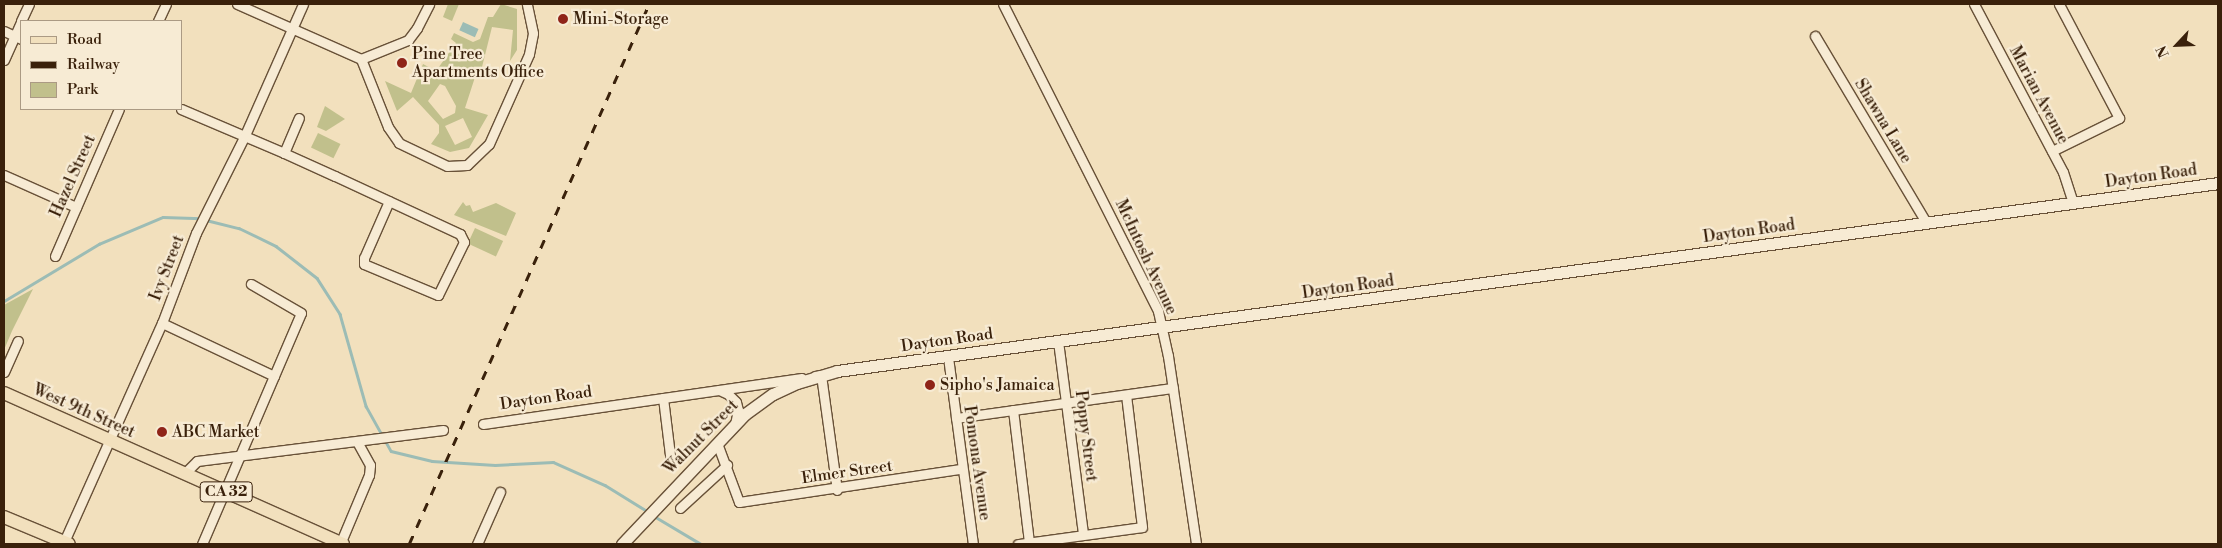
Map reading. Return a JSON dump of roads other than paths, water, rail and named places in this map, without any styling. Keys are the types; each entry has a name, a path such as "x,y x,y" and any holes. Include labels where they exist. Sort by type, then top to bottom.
{"main road":[{"name":"West 9th Street","path":"4,393 341,544"},
{"path":"4,518 65,544"}],"street":[{"path":"21,20 29,4"},
{"path":"158,20 166,4"},
{"path":"237,4 361,59 388,127 399,143 447,166 468,165 489,144 528,54 533,33 527,4"},
{"name":"Ivy Street","path":"65,544 162,323 196,233 245,135 303,4"},
{"path":"361,59 408,40 417,28 429,4"},
{"name":"McIntosh Avenue","path":"1003,4 1152,297 1163,328 1196,544"},
{"name":"Marian Avenue","path":"1974,4 2052,151 2073,203"},
{"path":"2052,151 2119,118 2059,4"},
{"path":"4,31 18,38 4,60"},
{"name":"Shawna Lane","path":"1815,36 1926,222"},
{"path":"182,109 301,160 389,200 460,234 464,242 438,295 364,264 364,258 389,200"},
{"name":"Hazel Street","path":"55,256 120,110"},
{"path":"284,153 299,118"},
{"path":"4,175 76,207"},
{"name":"Dayton Road","path":"484,424 1058,341 2218,183"},
{"path":"202,544 226,492 301,313 251,284"},
{"path":"162,323 274,376"},
{"path":"4,372 18,341"},
{"name":"Poppy Street","path":"1058,341 1083,534"},
{"name":"Pomona Avenue","path":"948,357 973,544"},
{"path":"821,375 837,490"},
{"name":"Walnut Street","path":"622,544 735,424 773,394 821,375"},
{"path":"956,418 1173,388"},
{"path":"719,390 728,394 736,402 738,410 735,424"},
{"path":"1018,544 1142,527 1126,395"},
{"path":"663,398 671,462"},
{"path":"1013,410 1029,542"},
{"path":"184,474 198,461 240,458 443,430"},
{"path":"341,544 369,475 370,465 357,442"},
{"path":"680,508 727,465 717,443"},
{"name":"Elmer Street","path":"727,465 736,500 837,490 962,469"},
{"path":"477,544 500,492"}],"water":[{"path":"463,22 479,29 475,37 459,30"}],"waterway":[{"path":"4,301 99,244 163,217 201,218"},
{"path":"206,220 239,228 276,246 317,278 340,314 366,406 391,451 432,461 495,465 553,462 605,485 647,511"},
{"path":"654,516 701,544"}],"railway":[{"path":"409,544 649,4"}],"place":[{"name":"Mini-Storage","path":"563,19"},
{"name":"Pine Tree Apartments Office","path":"402,63"},
{"name":"Sipho's Jamaica","path":"930,385"},
{"name":"ABC Market","path":"162,432"}]}
